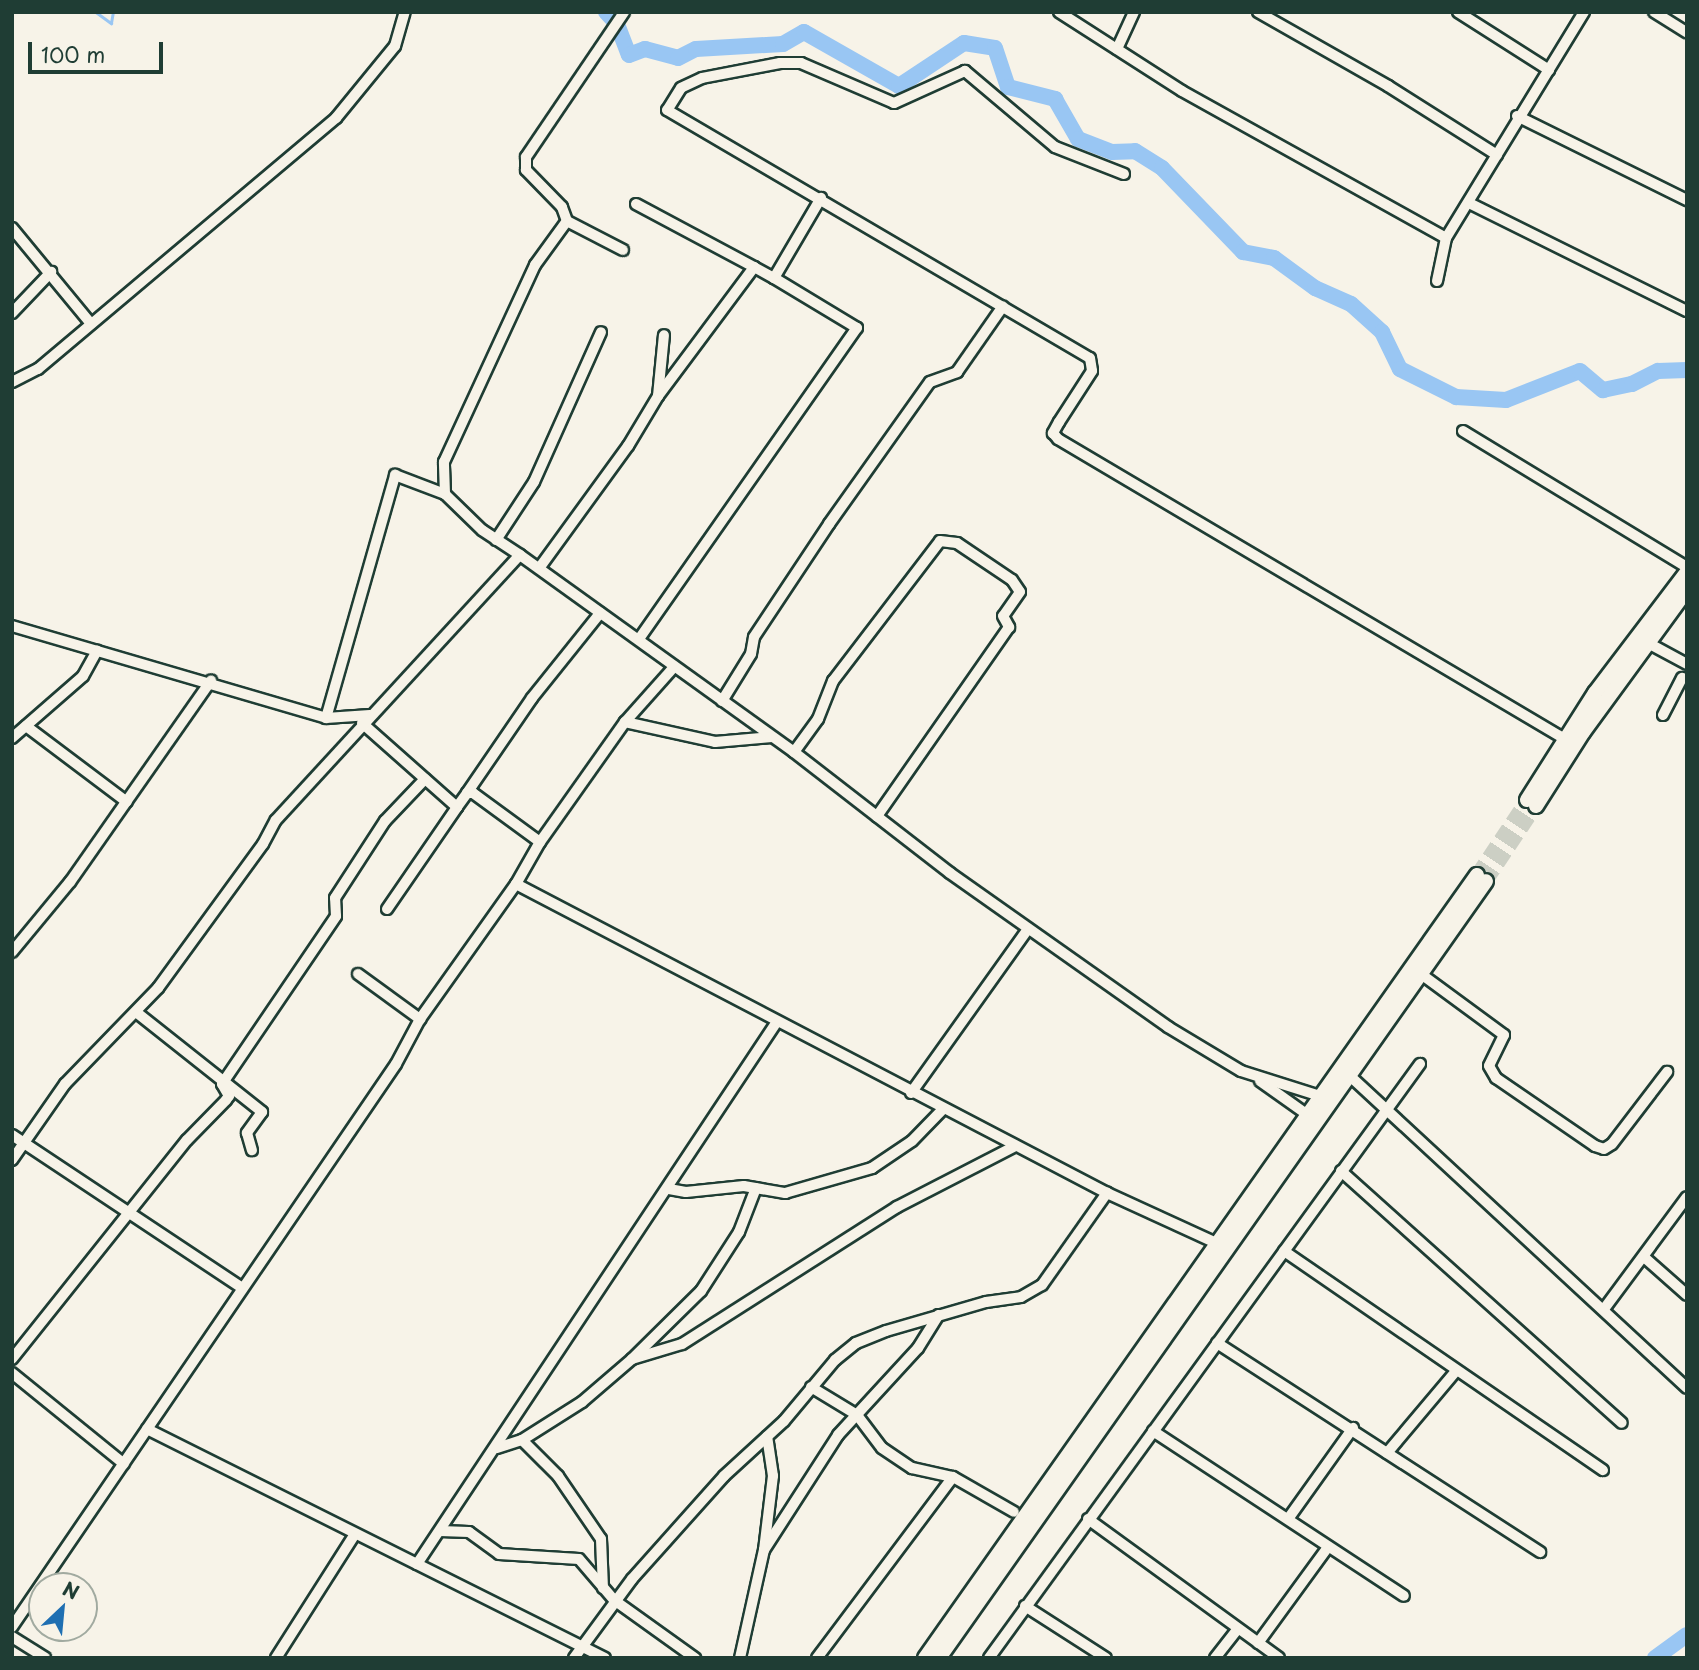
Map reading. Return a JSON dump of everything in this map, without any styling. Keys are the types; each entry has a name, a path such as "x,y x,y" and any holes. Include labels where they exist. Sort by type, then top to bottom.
{"main road":[{"path":"1532,803 1687,570"},
{"path":"1570,743 1687,590"},
{"path":"925,1658 1313,1118 1350,1076 1482,878 1320,1096 1313,1118"},
{"path":"939,1658 1178,1321 1221,1245"}],"street":[{"path":"12,382 38,369 335,118 395,46 405,12"},
{"path":"1059,12 1225,116 1446,238"},
{"path":"1117,49 1134,12"},
{"path":"1258,12 1388,86 1497,155"},
{"path":"1458,12 1549,70"},
{"path":"1437,281 1446,238 1469,204 1517,116 1584,12"},
{"path":"1654,12 1687,33"},
{"path":"621,17 526,157 526,170 562,207 567,221 623,250"},
{"path":"1124,174 1055,147 965,71 894,103 844,85 801,63 702,78 681,88 667,110 1003,306 1093,364 1053,433 1058,439 1570,743"},
{"path":"1517,116 1687,200"},
{"path":"774,278 821,198"},
{"path":"636,204 774,278 857,328 639,639"},
{"path":"1469,204 1687,311"},
{"path":"445,494 444,462 459,425 536,265 567,221"},
{"path":"12,228 91,324"},
{"path":"540,568 628,446 658,396 754,267"},
{"path":"12,313 50,272"},
{"path":"722,701 751,654 754,637 930,382 957,372 1003,306"},
{"path":"496,540 534,482 601,332"},
{"path":"658,396 664,335"},
{"path":"1463,431 1687,570"},
{"path":"326,718 395,475 445,494 496,540 540,568 794,752 1027,929 1204,1051 1255,1077 1313,1118"},
{"path":"794,752 818,719 833,681 940,541 957,543 1012,580 1020,592 1003,615 1009,627 877,816"},
{"path":"12,1160 65,1084 136,1012 203,929 276,820 312,785 362,723 376,714 520,555"},
{"path":"387,909 532,698 600,613"},
{"path":"12,626 211,681 326,718 376,714"},
{"path":"1648,643 1686,664 1685,680 1664,715"},
{"path":"12,738 83,676 97,651"},
{"path":"12,1627 396,1064 420,1018 516,884 540,842 625,722 674,667"},
{"path":"12,952 16,939 127,802 211,681"},
{"path":"625,722 715,742 772,737"},
{"path":"362,723 457,807"},
{"path":"26,726 127,802"},
{"path":"222,1084 336,916 335,898 385,821 425,779"},
{"path":"467,793 540,842"},
{"path":"516,884 911,1093 1107,1193 1221,1245"},
{"path":"911,1093 1027,929"},
{"path":"358,974 420,1018"},
{"path":"1420,974 1504,1035 1489,1066 1496,1078 1595,1146 1604,1149 1612,1144 1667,1072"},
{"path":"136,1012 222,1084 262,1112 247,1133 252,1150"},
{"path":"417,1564 669,1189 776,1023"},
{"path":"989,1658 1420,1064"},
{"path":"1350,1076 1388,1107 1687,1388"},
{"path":"1255,1077 1320,1096"},
{"path":"12,1359 16,1345 132,1213 187,1140 226,1100 229,1096 222,1084"},
{"path":"669,1189 686,1192 756,1188 785,1193 872,1168 912,1141 943,1109"},
{"path":"12,1135 242,1288"},
{"path":"632,1359 682,1343 897,1208 1015,1146"},
{"path":"1341,1171 1622,1423"},
{"path":"497,1448 522,1440 582,1402 632,1359 701,1291 739,1231 756,1188"},
{"path":"574,1658 614,1600 724,1476 767,1436 856,1343 939,1315 1021,1297 1042,1286 1107,1193"},
{"path":"1604,1309 1687,1197"},
{"path":"1284,1251 1603,1471"},
{"path":"1644,1257 1687,1295"},
{"path":"764,1550 838,1435 918,1348 939,1315"},
{"path":"1217,1343 1353,1428 1540,1552"},
{"path":"1387,1453 1456,1371"},
{"path":"12,1373 124,1464"},
{"path":"811,1387 857,1415 882,1448 912,1468 953,1478 1014,1512"},
{"path":"1288,1519 1353,1428"},
{"path":"147,1429 605,1658"},
{"path":"1153,1430 1404,1596"},
{"path":"740,1658 764,1550 773,1476 767,1436"},
{"path":"522,1440 558,1476 601,1539 603,1588"},
{"path":"817,1658 953,1478"},
{"path":"1088,1519 1279,1658"},
{"path":"440,1531 469,1532 499,1554 579,1559 614,1600 695,1658"},
{"path":"279,1654 355,1534"},
{"path":"1258,1643 1328,1547"},
{"path":"1025,1606 1106,1658"},
{"path":"1215,1658 1237,1630"},
{"path":"12,1637 45,1658"}],"waterway":[{"path":"96,12 111,23 113,12"},
{"path":"606,12 617,24 629,55 645,49 678,58 696,49 783,44 804,32 899,86 964,43 995,48 1008,87 1055,99 1078,139 1112,152 1135,151 1162,168 1243,252 1274,258 1315,288 1351,304 1382,332 1400,369 1456,397 1506,400 1580,371 1603,390 1632,384 1658,371 1687,370"},
{"path":"1655,1658 1687,1635"}],"tunnel":[{"path":"1477,875 1527,800"},
{"path":"1486,881 1536,806"}]}
